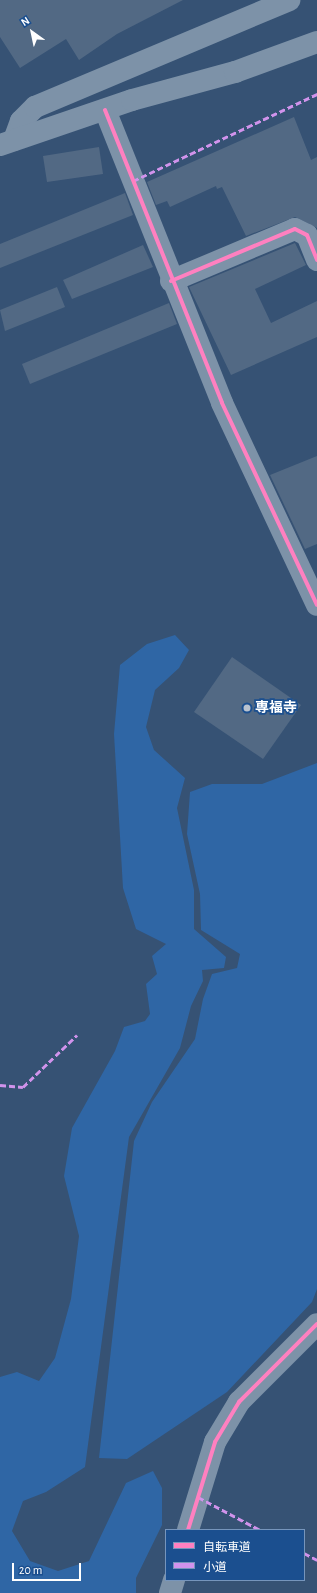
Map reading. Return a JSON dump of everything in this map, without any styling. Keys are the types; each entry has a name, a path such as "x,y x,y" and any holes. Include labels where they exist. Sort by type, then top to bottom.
{"street":[{"path":"7,143 21,121 35,108 289,0"},
{"path":"7,143 105,110 235,72 317,42"},
{"path":"105,110 171,281 222,403 317,605"},
{"path":"171,281 295,229 307,235 317,260"},
{"path":"188,1529 215,1442 239,1402 317,1324"},
{"path":"170,1593 174,1581"}],"shaded area":[{"path":"175,635 189,650 179,668 155,690 146,727 154,750 185,778 177,808 194,890 194,929 226,957 224,968 202,970 203,981 191,1006 180,1048 129,1137 85,1467 46,1492 23,1501 12,1531 30,1561 58,1571 89,1561 126,1483 153,1471 162,1488 162,1525 136,1578 136,1593 0,1593 0,1377 17,1372 39,1381 55,1358 71,1299 79,1236 64,1176 72,1128 115,1051 124,1027 145,1021 150,1014 146,984 157,974 152,956 166,944 136,929 123,888 114,734 120,665 147,644"},
{"path":"317,763 317,1289 312,1302 227,1392 127,1459 99,1458 134,1141 152,1102 195,1039 203,999 212,974 237,968 240,954 201,930 200,894 187,834 190,792 212,784 262,784"}],"building":[{"path":"0,0 183,0 117,34 79,60 66,39 20,68 0,37"},
{"path":"294,117 311,160 317,157 317,228 295,217 246,236 222,187 217,189 216,186 170,207 167,201 156,205 147,182"},
{"path":"99,147 103,174 47,182 43,156"},
{"path":"125,193 133,215 0,268 0,244"},
{"path":"295,243 306,265 255,289 271,323 317,301 317,337 231,375 189,287"},
{"path":"143,245 153,267 72,299 63,280"},
{"path":"57,287 65,307 5,331 0,310"},
{"path":"169,303 177,324 30,384 22,364"},
{"path":"317,456 317,544 305,549 270,475"},
{"path":"232,657 301,705 263,759 194,712"}],"marked path":[{"path":"133,181 317,94"},
{"path":"0,1085 23,1087 77,1035"},
{"path":"198,1497 258,1529"},
{"path":"305,1554 317,1560"}],"cycle path":[{"path":"105,110 222,403 317,605"},
{"path":"171,281 295,229 307,235 317,260"},
{"path":"188,1529 215,1442 239,1402 317,1324"}],"place":[{"name":"専福寺","path":"247,708"}]}
